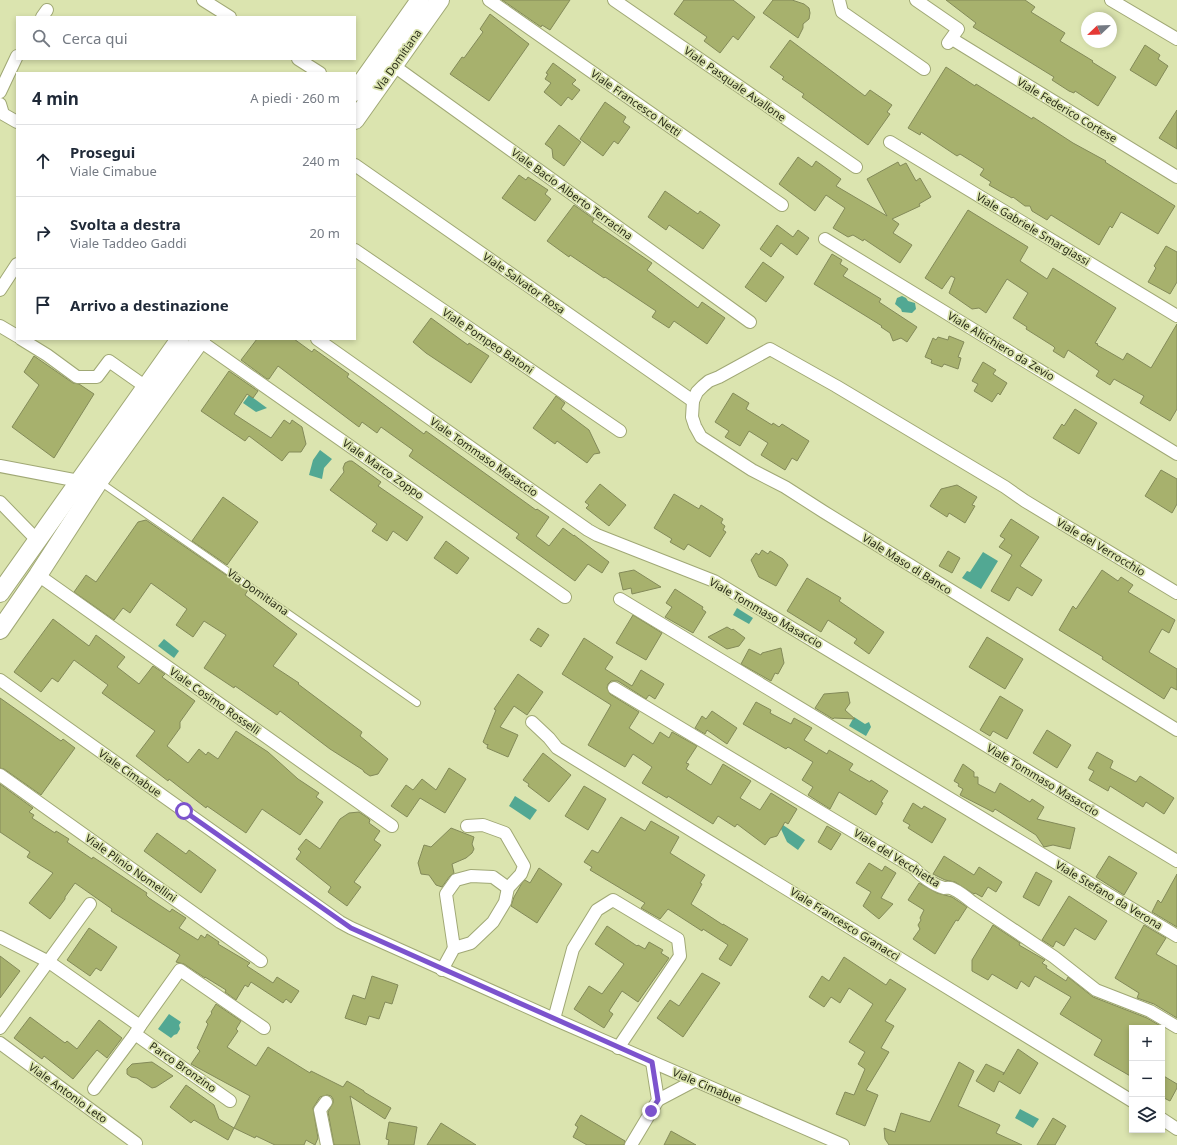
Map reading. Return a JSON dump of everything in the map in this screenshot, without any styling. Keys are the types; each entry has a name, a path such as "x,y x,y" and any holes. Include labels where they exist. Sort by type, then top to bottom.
{"main road":[{"name":"Via Domitiana","path":"356,91 420,0"},
{"name":"Via Domitiana","path":"356,119 440,0"},
{"path":"2,587 179,340"},
{"path":"0,630 99,482 201,340"}],"street":[{"path":"203,0 228,16"},
{"name":"Viale Francesco Netti","path":"489,0 782,205"},
{"name":"Viale Pasquale Avallone","path":"614,0 856,167"},
{"name":"Viale Federico Cortese","path":"916,0 958,29 952,43 1177,177"},
{"path":"1111,0 1177,39"},
{"path":"838,1 842,12 924,69"},
{"path":"0,92 16,58"},
{"path":"300,60 318,72"},
{"name":"Viale Bacio Alberto Terracina","path":"394,66 750,322"},
{"path":"0,104 4,114 16,121"},
{"name":"Viale Gabriele Smargiassi","path":"890,142 1177,316"},
{"name":"Viale Salvator Rosa","path":"356,166 693,401"},
{"name":"Viale Altichiero da Zevio","path":"825,238 1177,454"},
{"name":"Viale Pompeo Batoni","path":"356,251 620,431"},
{"path":"0,290 16,266"},
{"path":"0,326 16,335"},
{"path":"23,340 47,355 77,377 97,377 109,361 146,387"},
{"name":"Viale Marco Zoppo","path":"201,340 566,597"},
{"name":"Viale Tommaso Masaccio","path":"318,340 596,535 714,581 1177,861"},
{"name":"Viale del Verrocchio","path":"693,401 698,392 709,381 770,349 850,394 1177,593"},
{"name":"Viale Maso di Banco","path":"693,401 692,417 701,437 752,470 786,487 831,517 1177,730"},
{"path":"0,466 79,481"},
{"path":"0,502 37,540"},
{"name":"Viale Cosimo Rosselli","path":"38,575 392,826"},
{"name":"Viale Stefano da Verona","path":"620,599 1177,936"},
{"name":"Viale Cimabue","path":"0,680 340,922 442,970 652,1062 828,1142 843,1145"},
{"name":"Viale del Vecchietta","path":"614,688 914,868 920,874 939,886 952,888 960,893 1054,957 1096,990 1150,1011 1177,1027"},
{"name":"Viale Francesco Granacci","path":"532,722 557,748 1129,1099"},
{"name":"Viale Plinio Nomellini","path":"0,775 261,961"},
{"path":"454,948 471,943 492,922 505,902 508,888 521,874 524,866 505,833 483,825 467,826"},
{"path":"442,970 454,948 446,894 456,880 472,876 493,877 508,888"},
{"path":"554,1019 573,949 596,910 613,900 678,939 680,956 618,1048"},
{"path":"0,1028 90,904"},
{"name":"Parco Bronzino","path":"0,937 49,962 230,1101"},
{"path":"94,1089 180,970 264,1028"},
{"name":"Viale Antonio Leto","path":"0,1043 136,1143"},
{"path":"652,1062 658,1100"},
{"path":"631,1145 658,1100 694,1081"},
{"path":"326,1102 320,1110 327,1145"},
{"path":"1165,1121 1177,1129"}],"lane":[{"name":"Via Domitiana","path":"99,482 417,703"}],"water":[{"path":"902,296 908,301 915,303 916,309 912,313 902,312 901,309 895,304 897,298"},
{"path":"249,395 267,408 256,412 243,403"},
{"path":"320,450 332,459 324,468 322,479 309,475 313,460"},
{"path":"983,552 998,561 981,589 962,578 967,571 970,572"},
{"path":"737,608 753,618 749,624 733,615"},
{"path":"164,639 179,651 174,658 158,646"},
{"path":"854,717 865,724 869,722 871,727 866,736 849,726"},
{"path":"515,796 537,810 530,820 509,806"},
{"path":"783,825 805,840 798,850 787,842 781,829"},
{"path":"169,1014 181,1022 179,1025 180,1029 177,1034 171,1038 158,1029"},
{"path":"1020,1109 1039,1119 1033,1128 1015,1118"}],"building":[{"path":"502,0 570,0 550,30 542,25 541,27"},
{"path":"684,0 733,0 755,17 738,40 733,36 720,53 704,41 707,37 674,14"},
{"path":"773,0 792,0 804,4 809,8 809,19 803,24 803,28 798,38 763,13"},
{"path":"946,0 1025,0 1035,7 1031,12 1065,33 1060,41 1116,77 1098,106 1075,91 1074,93 1069,91 1052,80 1054,77 973,27 976,23"},
{"path":"490,14 529,44 489,101 450,74 483,32 480,29"},
{"path":"790,40 865,96 870,90 892,105 887,112 890,114 868,145 802,97 804,94 782,79 784,77 770,67"},
{"path":"1145,45 1160,55 1158,59 1168,66 1156,86 1130,70"},
{"path":"553,63 576,80 572,84 580,90 572,100 568,97 561,106 544,92 551,83 545,79 548,74 546,73"},
{"path":"946,67 975,86 976,84 1032,119 1033,117 1073,143 1106,161 1105,162 1175,206 1158,234 1121,212 1112,228 1110,226 1099,245 1051,215 1047,220 1032,211 1030,206 1025,206 1013,197 1012,198 989,185 991,182 980,175 984,169 960,154 957,156 921,132 920,135 908,128"},
{"path":"605,102 626,117 623,122 630,127 618,144 614,141 603,156 580,139"},
{"path":"1177,110 1177,149 1159,138"},
{"path":"559,125 581,142 564,166 553,158 552,149 545,144"},
{"path":"798,157 812,167 816,161 841,179 836,186 887,216 867,179 898,162 900,166 906,163 916,181 920,178 931,197 919,204 920,206 892,219 899,224 893,233 912,245 900,263 864,239 863,241 853,235 848,237 833,228 845,208 826,195 815,211 779,184"},
{"path":"519,175 526,180 528,177 548,190 545,194 551,199 535,221 502,198"},
{"path":"665,191 698,214 700,211 720,225 703,249 669,225 666,230 648,217"},
{"path":"574,205 594,219 592,222 652,263 647,270 698,308 702,302 725,318 707,344 674,321 669,328 652,317 656,311 570,255 569,257 547,241"},
{"path":"968,210 1028,247 1020,261 1047,279 1053,268 1116,308 1095,343 1123,360 1127,353 1151,368 1177,324 1177,409 1170,421 1140,403 1144,396 1114,379 1110,385 1096,376 1099,371 1068,350 1064,358 1053,351 1055,348 1053,346 1026,329 1027,327 1013,318 1028,293 1007,279 986,313 979,308 972,309 949,293 955,278 951,276 942,289 925,278"},
{"path":"777,225 793,237 798,230 809,238 797,255 781,243 771,257 760,249"},
{"path":"1166,246 1177,252 1177,282 1170,294 1148,282 1156,268 1154,266"},
{"path":"832,254 842,260 840,264 848,269 843,276 881,299 879,302 917,327 907,342 901,338 893,341 890,333 881,327 882,326 814,284"},
{"path":"763,262 784,277 766,302 745,287"},
{"path":"431,318 468,345 469,343 489,356 471,383 426,353 413,342"},
{"path":"949,336 964,342 958,357 961,358 958,369 944,364 942,367 931,363 932,360 925,357 933,338 936,340 938,337 948,340"},
{"path":"256,340 295,340 312,352 314,349 349,374 347,377 424,434 426,431 536,510 537,509 549,517 536,536 549,546 563,528 609,562 602,573 588,564 575,581 516,538 519,534 409,456 413,450 381,427 377,433 362,422 359,427 278,366 269,379 267,379 241,360"},
{"path":"34,356 73,383 79,384 94,394 54,458 12,427 39,385 24,372"},
{"path":"983,362 996,370 993,374 1007,383 1000,395 998,393 992,402 974,391 978,384 972,381"},
{"path":"229,371 258,391 253,398 247,394 234,414 271,438 284,420 290,424 292,420 302,427 306,444 301,452 289,452 282,461 249,436 245,441 201,411"},
{"path":"733,393 749,403 746,409 772,425 773,423 779,427 782,424 809,441 797,461 792,458 785,470 761,455 768,443 749,431 740,446 725,437 729,431 715,422"},
{"path":"556,396 565,403 561,409 589,430 600,453 594,454 587,463 557,441 555,444 533,428"},
{"path":"1075,409 1097,423 1079,454 1053,438 1062,424 1064,426"},
{"path":"352,461 381,482 378,486 423,517 407,541 393,531 387,541 372,531 377,524 330,490 344,472 343,468 345,463"},
{"path":"1161,470 1177,479 1177,504 1172,513 1145,496"},
{"path":"600,484 626,505 609,526 586,508 589,505 585,502"},
{"path":"957,485 977,497 972,505 975,506 965,523 949,513 947,517 930,506 941,489"},
{"path":"674,494 699,509 701,505 723,519 721,523 725,526 723,530 726,532 710,557 688,544 684,550 670,542 672,539 654,528"},
{"path":"223,497 258,522 227,565 192,541"},
{"path":"1011,519 1039,537 1020,566 1042,580 1032,596 1017,587 1009,601 991,591 1012,555 999,547 1005,539 1000,536"},
{"path":"146,520 248,590 245,595 297,634 273,666 299,683 298,684 362,732 360,736 388,759 378,774 370,776 330,749 280,711 277,715 235,686 234,688 204,668 226,635 204,621 193,637 176,625 187,609 151,583 130,613 123,608 114,620 74,592 86,575 96,582 138,522"},
{"path":"446,541 469,558 457,574 434,558"},
{"path":"762,550 768,554 770,551 783,559 788,565 776,586 759,577 751,560 756,553 759,555"},
{"path":"948,551 960,558 952,573 939,566"},
{"path":"634,570 661,587 632,594 631,588 623,590 619,573"},
{"path":"1102,570 1118,581 1121,577 1133,585 1128,592 1175,620 1169,633 1162,629 1149,652 1177,669 1177,690 1171,687 1164,699 1102,659 1103,657 1059,630 1073,606 1076,609"},
{"path":"807,578 841,598 839,601 884,632 869,654 854,643 857,639 828,620 821,632 787,611"},
{"path":"675,589 703,607 702,609 706,612 693,633 665,617 672,607 666,603"},
{"path":"633,615 662,633 646,660 616,643"},
{"path":"53,619 89,646 96,635 125,657 117,667 139,684 153,666 165,674 162,677 195,701 180,722 180,728 167,746 188,763 199,749 206,755 208,752 218,759 236,731 268,752 298,779 319,793 316,797 323,802 300,835 262,809 246,833 207,806 206,808 169,779 168,781 136,756 155,731 102,693 108,685 74,660 58,682 52,678 41,692 14,672"},
{"path":"727,627 732,630 733,629 745,638 739,646 727,649 708,637"},
{"path":"538,628 549,635 541,647 530,640"},
{"path":"987,637 1023,659 1005,689 969,667"},
{"path":"584,638 613,657 605,669 632,686 641,670 664,684 655,699 649,695 646,699 618,681 611,681 608,684 607,688 610,694 639,712 629,728 653,744 660,732 669,738 672,732 697,746 686,763 689,764 686,769 711,785 723,764 751,781 740,798 760,810 771,793 797,809 788,824 785,822 777,836 770,838 765,845 737,824 735,827 718,816 713,824 668,796 667,798 642,783 652,767 633,754 625,767 588,745 611,705 562,674"},
{"path":"781,648 784,663 778,674 775,673 771,681 741,664 749,649 761,655 762,653"},
{"path":"518,674 543,692 527,715 514,706 500,727 518,735 508,757 487,748 488,744 487,745 483,742 496,710 494,709"},
{"path":"848,692 850,703 845,710 855,719 833,719 815,708 824,694"},
{"path":"1000,696 1023,710 1007,739 993,731 990,736 980,730"},
{"path":"0,698 61,741 63,739 75,748 41,795 4,769 0,768"},
{"path":"756,702 771,710 770,713 791,724 794,718 812,728 804,740 827,754 829,750 853,764 849,770 870,782 871,780 888,791 881,802 883,803 876,815 839,792 830,809 808,795 813,787 802,780 813,762 788,747 786,749 743,724"},
{"path":"712,711 737,728 727,744 707,730 705,734 695,728 702,716 706,719"},
{"path":"1047,730 1071,745 1057,768 1033,753"},
{"path":"1097,752 1113,761 1110,768 1136,782 1140,776 1174,798 1164,814 1146,802 1143,807 1110,786 1108,791 1089,780 1094,771 1088,768"},
{"path":"543,753 571,775 549,802 528,786 529,784 523,780"},
{"path":"963,764 974,772 974,777 978,777 978,784 995,793 1000,783 1030,802 1032,799 1044,807 1037,819 1075,828 1070,849 1053,845 1044,847 1036,835 995,809 993,812 960,795 963,789 954,781"},
{"path":"449,768 466,779 445,813 420,798 407,817 391,806 406,785 413,790 422,779 436,790"},
{"path":"0,784 33,808 29,812 34,815 32,818 55,833 56,831 69,839 67,842 92,859 93,857 147,893 146,895 149,898 170,912 172,909 186,918 179,928 198,940 201,935 205,938 207,934 219,942 218,944 250,963 247,966 273,983 277,977 299,991 291,1003 286,999 283,1003 251,982 248,987 245,985 236,1000 225,992 226,990 184,964 176,962 180,955 111,911 112,909 75,883 50,919 29,903 53,873 27,857 30,852 0,832"},
{"path":"584,786 606,799 588,830 565,816"},
{"path":"913,803 922,809 924,806 946,819 932,843 908,828 910,825 903,821"},
{"path":"359,812 368,818 370,820 369,823 380,831 374,840 381,845 354,882 361,887 347,906 328,892 331,887 296,859 301,852 298,849 306,839 320,849 340,819 349,813"},
{"path":"621,817 645,831 651,821 679,837 670,853 705,875 700,883 702,884 691,904 748,939 731,966 719,959 728,945 703,929 702,931 668,909 660,919 641,908 645,903 590,870 592,867 584,862 592,850 598,853"},
{"path":"827,826 841,834 831,850 818,842"},
{"path":"451,828 474,837 472,844 474,849 466,858 452,864 454,873 442,887 436,885 429,875 421,874 418,863 424,845 431,847"},
{"path":"157,833 186,854 189,850 216,870 201,893 144,851"},
{"path":"944,856 974,875 979,867 1002,882 996,892 988,887 982,897 975,893 974,894 955,882 945,880 933,874"},
{"path":"1109,856 1137,873 1124,895 1096,877"},
{"path":"869,863 882,871 885,866 896,873 881,898 893,904 879,919 863,906 871,892 856,883"},
{"path":"539,868 562,884 537,923 511,906 522,883 525,880 530,883"},
{"path":"1036,872 1052,881 1039,906 1023,897"},
{"path":"1177,874 1177,927 1152,912 1158,900 1161,903"},
{"path":"919,883 937,893 952,897 967,907 958,921 956,920 935,954 913,939 920,929 918,925 924,910 908,900"},
{"path":"1069,896 1107,921 1095,940 1075,928 1064,946 1056,941 1053,947 1042,940"},
{"path":"993,925 1020,943 1019,945 1045,960 1042,963 1047,966 1046,968 1066,981 1068,977 1093,997 1147,1018 1159,1025 1129,1025 1129,1075 1094,1055 1102,1040 1060,1014 1071,997 1035,976 1029,987 1021,981 1017,989 992,974 988,980 972,971 972,960"},
{"path":"1144,925 1166,938 1156,954 1177,966 1177,1018 1154,1004 1137,998 1139,993 1115,978"},
{"path":"607,926 637,946 638,945 645,949 649,942 663,950 661,953 669,958 638,1002 622,991 609,1011 613,1014 604,1028 574,1009 589,986 602,994 624,964 595,944"},
{"path":"89,928 117,947 101,971 96,968 90,976 67,960"},
{"path":"0,956 20,971 0,998"},
{"path":"844,957 886,985 890,979 906,989 885,1021 894,1026 881,1048 889,1052 866,1090 878,1095 865,1126 836,1114 845,1092 854,1095 865,1069 858,1064 865,1052 849,1042 873,1004 849,988 840,1003 831,997 824,1007 809,997 822,976 829,981"},
{"path":"702,973 720,983 683,1037 657,1018 670,1000 679,1006"},
{"path":"372,976 398,985 392,1004 385,1002 379,1019 369,1016 366,1025 345,1018 353,995 365,999"},
{"path":"216,1004 241,1021 236,1029 238,1031 227,1047 256,1066 268,1047 310,1073 311,1071 343,1087 347,1081 391,1108 385,1119 350,1096 360,1145 334,1145 328,1112 333,1103 333,1099 331,1096 327,1095 320,1097 313,1108 318,1138 315,1145 306,1140 304,1145 275,1145 234,1128 250,1096 191,1064 200,1051 197,1048 208,1024 206,1022"},
{"path":"30,1017 65,1043 67,1041 77,1049 99,1020 122,1038 107,1058 97,1050 73,1079 44,1056 42,1059 14,1038"},
{"path":"1018,1049 1038,1063 1020,1094 999,1081 994,1092 976,1081 986,1064 1004,1073 1003,1075"},
{"path":"152,1062 173,1076 152,1088 137,1078 131,1077 127,1074 127,1069 132,1064"},
{"path":"959,1062 974,1071 958,1106 1000,1125 996,1133 1022,1145 889,1145 885,1139 884,1128 895,1132 901,1113 930,1122"},
{"path":"1165,1077 1177,1084 1177,1088 1170,1101 1165,1098"},
{"path":"186,1085 214,1105 219,1119 234,1128 228,1140 194,1120 191,1123 170,1107"},
{"path":"581,1115 625,1141 624,1145 587,1145 573,1137 578,1127 575,1125"},
{"path":"1053,1118 1066,1126 1055,1145 1037,1145"},
{"path":"389,1122 417,1127 414,1145 388,1145 389,1140 386,1139"},
{"path":"441,1123 476,1145 427,1145"},
{"path":"671,1131 696,1145 664,1145"}],"route":[{"path":"184,811 340,922 351,928 498,995 652,1062 658,1100 651,1111"}]}
